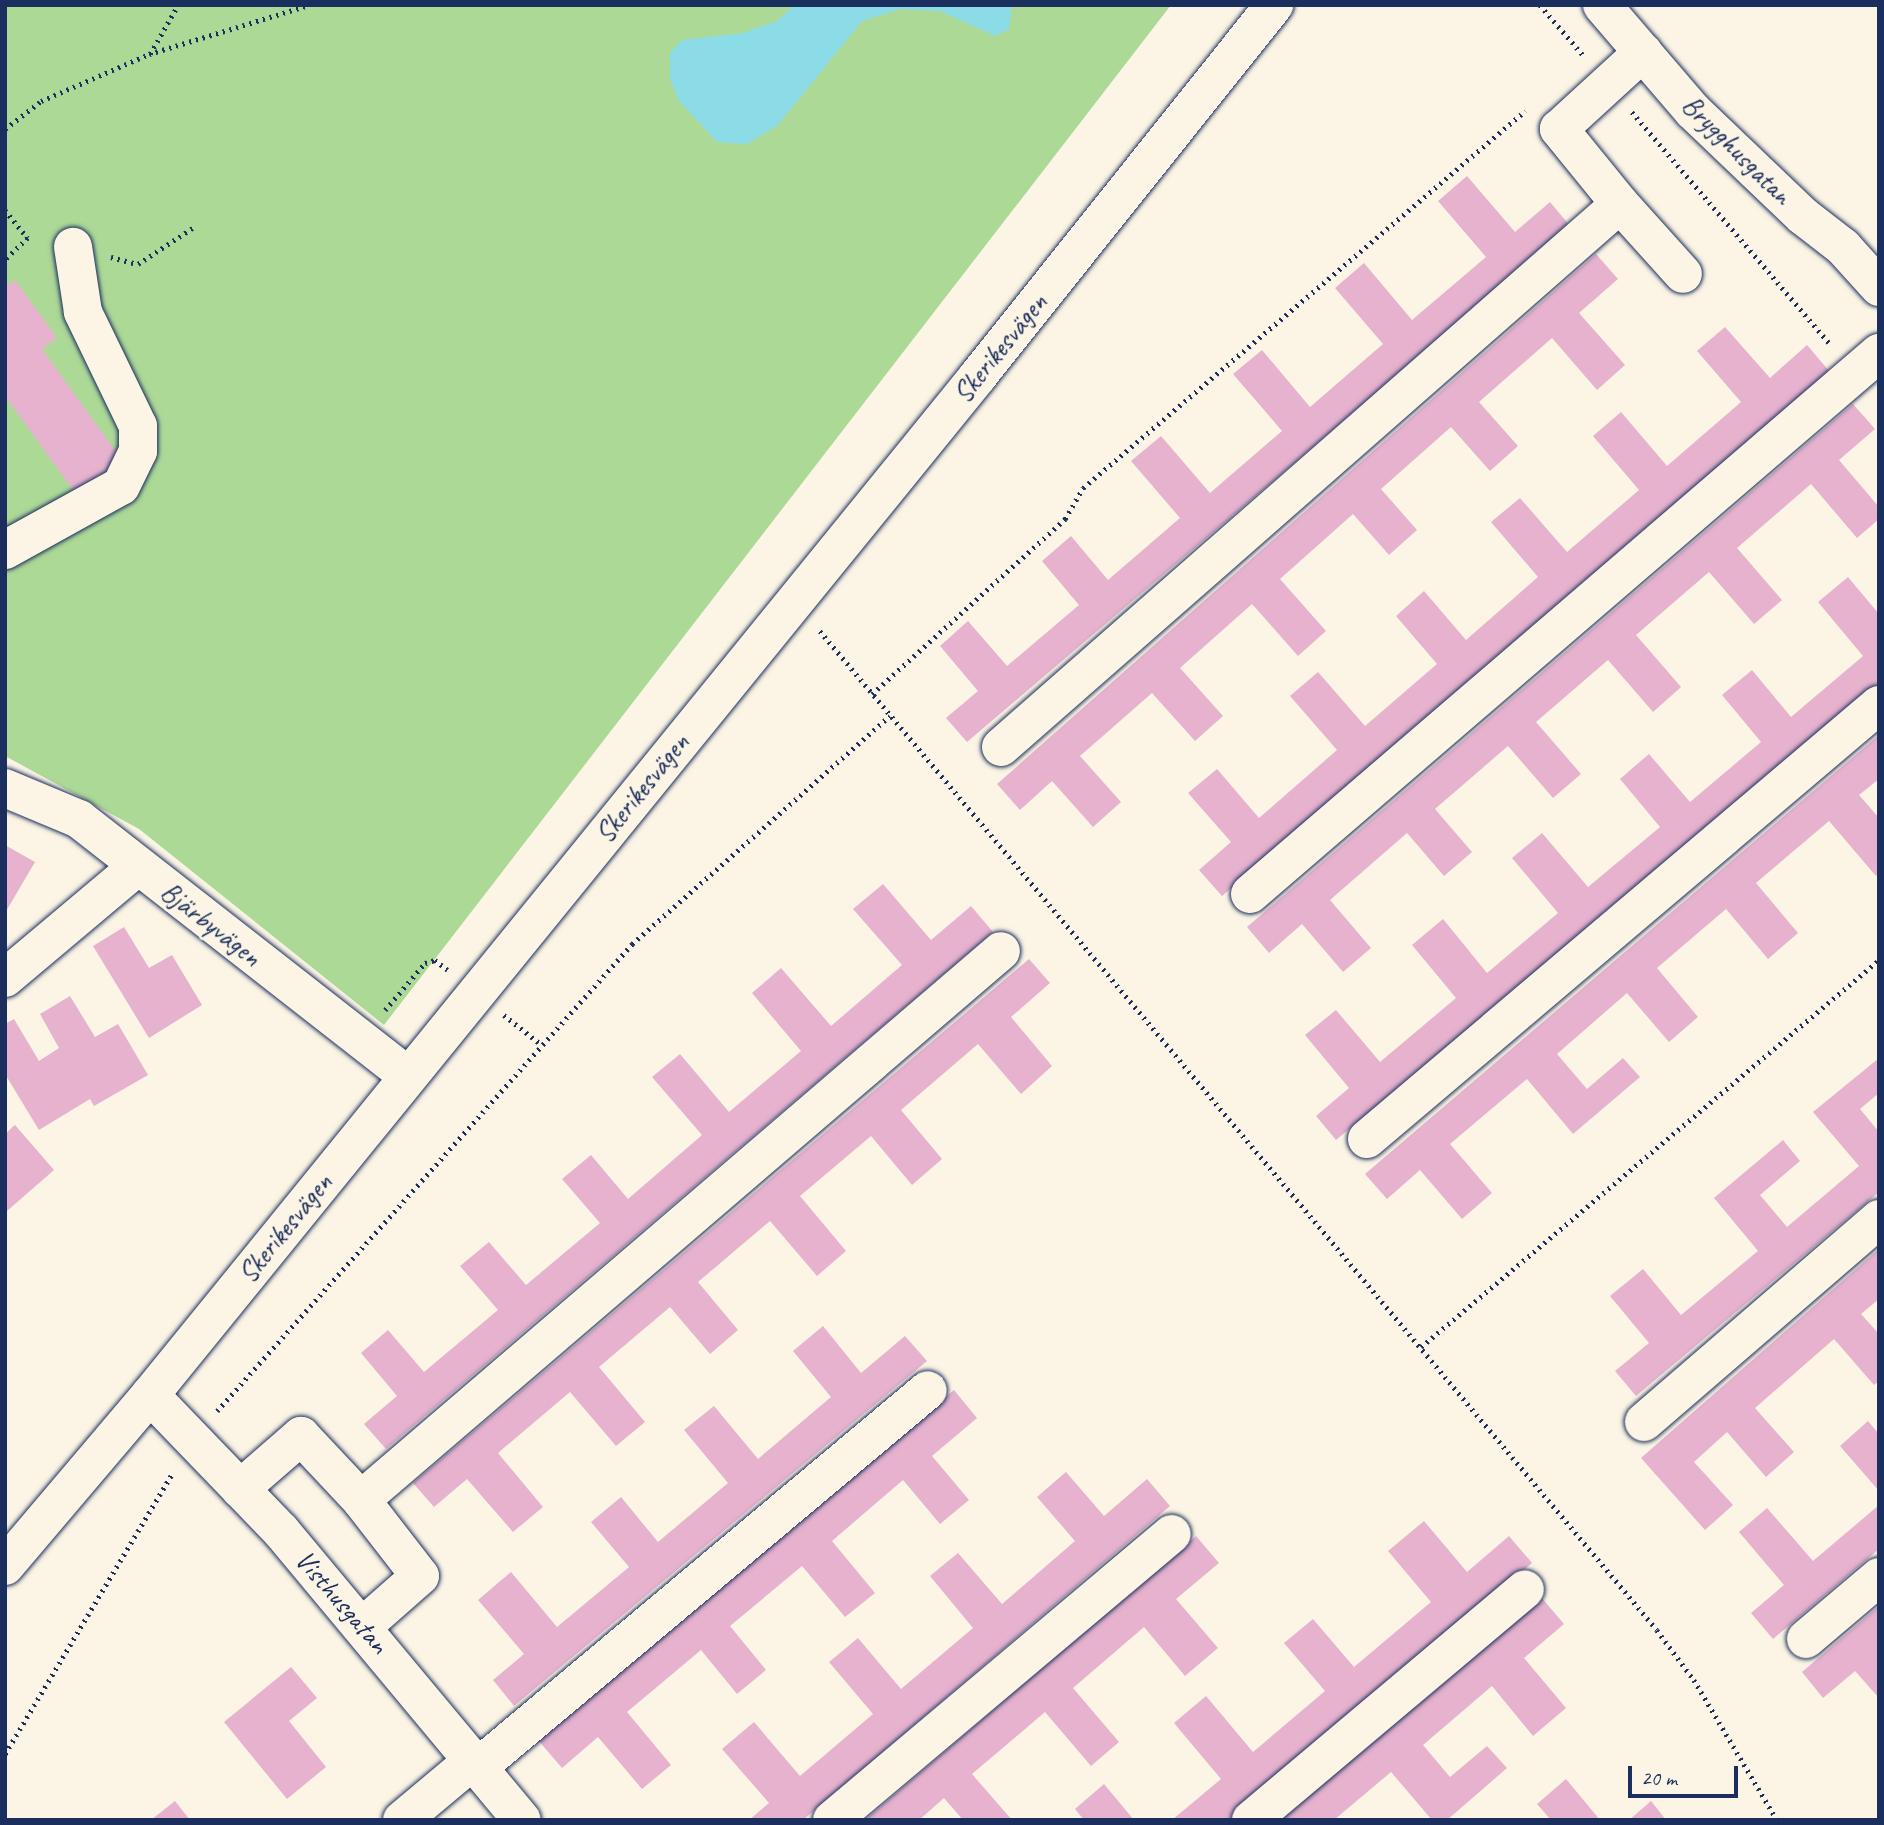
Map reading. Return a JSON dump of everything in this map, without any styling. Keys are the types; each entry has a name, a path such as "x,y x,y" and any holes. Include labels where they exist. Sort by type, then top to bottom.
{"street":[{"name":"Skerikesvägen","path":"5,1566 150,1395 1274,5"},
{"name":"Brygghusgatan","path":"1602,5 1693,111 1803,216 1843,247 1879,287"},
{"path":"1643,52 1592,76 1559,129 1620,204 1683,274"},
{"path":"1001,747 1620,204"},
{"path":"5,550 121,486 138,451 138,426 83,312 73,247"},
{"path":"1250,894 1867,363"},
{"path":"1367,1139 1879,705"},
{"name":"Bjärbyvägen","path":"5,788 79,818 408,1076"},
{"path":"5,978 138,866"},
{"path":"361,1500 1001,951"},
{"path":"1644,1422 1879,1219"},
{"path":"402,1820 475,1765 928,1390"},
{"name":"Visthusgatan","path":"150,1395 240,1489 363,1626 428,1701 475,1765 522,1820"},
{"path":"240,1489 300,1436 361,1500 420,1576 363,1626"},
{"path":"832,1820 1172,1534"},
{"path":"1806,1639 1879,1577"},
{"path":"1251,1820 1525,1589"}],"path":[{"path":"149,54 178,5"},
{"path":"5,129 12,119 41,101 149,54 309,5"},
{"path":"1540,5 1586,58 1592,76 1867,363"},
{"path":"872,694 1065,519 1083,488 1534,103"},
{"path":"5,119 12,119"},
{"path":"5,210 29,238 5,260"},
{"path":"794,601 1657,1630 1694,1681 1777,1820"},
{"path":"5,1754 194,1441 632,944 890,716"},
{"path":"373,1012 384,1012 425,963 435,960 542,1045"},
{"path":"1421,1347 1879,960"}],"green space":[{"path":"5,5 1171,5 384,1025 139,829 5,756"}],"water":[{"path":"795,5 1011,5 1011,14 1009,29 995,36 940,11 901,9 862,21 777,126 747,144 717,142 679,101 670,79 670,53 682,40 743,33 777,21"}],"building":[{"path":"1467,176 1515,232 1550,202 1571,227 967,742 946,718 978,691 940,646 968,621 1007,666 1079,605 1042,561 1071,536 1108,580 1180,518 1131,461 1161,436 1210,493 1282,431 1233,374 1262,350 1310,407 1383,344 1335,288 1364,263 1412,320 1486,257 1438,201"},
{"path":"1596,254 1618,279 1579,313 1625,365 1597,390 1552,338 1479,402 1518,446 1490,471 1451,427 1381,489 1417,530 1389,555 1353,514 1280,579 1326,631 1298,656 1252,604 1180,668 1223,716 1195,741 1152,693 1080,756 1121,802 1093,827 1052,781 1020,810 997,784"},
{"path":"15,280 57,338 42,349 122,460 76,494 5,396 5,287"},
{"path":"1725,327 1770,378 1807,345 1830,372 1222,896 1199,870 1231,842 1188,793 1217,769 1259,818 1337,750 1290,696 1318,672 1365,726 1437,664 1396,616 1424,591 1466,640 1538,577 1491,522 1520,498 1567,552 1639,490 1593,436 1621,412 1667,466 1741,402 1697,351"},
{"path":"1853,404 1875,429 1839,460 1879,507 1879,519 1857,538 1811,484 1737,548 1782,600 1754,624 1709,572 1636,635 1681,687 1653,712 1608,660 1536,722 1581,774 1553,798 1508,746 1435,809 1472,852 1444,876 1407,833 1330,900 1371,948 1343,972 1302,924 1269,953 1247,927"},
{"path":"1848,577 1879,614 1879,684 1336,1140 1316,1116 1349,1088 1305,1035 1336,1010 1380,1062 1456,998 1412,945 1443,919 1487,973 1558,913 1512,858 1542,833 1588,887 1660,827 1620,779 1649,754 1690,802 1761,742 1722,695 1752,670 1791,717 1863,656 1818,602"},
{"path":"1879,735 1879,779 1859,795 1879,818 1879,873 1876,876 1829,821 1756,883 1798,933 1768,959 1726,909 1657,968 1698,1017 1669,1042 1627,993 1557,1054 1587,1089 1623,1058 1640,1077 1573,1134 1527,1079 1450,1144 1492,1193 1462,1219 1420,1170 1387,1199 1365,1174"},
{"path":"5,845 35,862 5,913"},
{"path":"883,884 931,940 971,906 993,932 386,1449 364,1424 397,1396 361,1353 388,1330 424,1372 498,1310 460,1266 489,1242 526,1285 600,1223 562,1179 591,1155 628,1199 702,1135 652,1077 680,1054 729,1112 801,1051 752,993 781,968 831,1026 902,965 853,909"},
{"path":"124,927 149,968 172,955 202,1005 149,1038 93,946"},
{"path":"1029,959 1050,983 1011,1017 1052,1066 1021,1094 978,1044 901,1110 942,1159 912,1185 871,1136 800,1196 846,1251 817,1276 770,1221 698,1282 738,1330 710,1354 670,1307 599,1367 645,1422 616,1446 570,1392 498,1453 543,1507 513,1532 467,1479 434,1507 413,1483"},
{"path":"70,996 95,1037 118,1024 148,1075 94,1106 90,1099 39,1130 5,1074 5,1024 14,1019 39,1061 59,1048 40,1014"},
{"path":"1879,1058 1879,1093 1860,1109 1879,1132 1879,1192 1636,1396 1615,1371 1649,1343 1610,1296 1643,1269 1681,1315 1758,1251 1714,1198 1783,1140 1800,1161 1760,1195 1787,1227 1859,1166 1813,1112"},
{"path":"15,1125 54,1170 7,1211 5,1134"},
{"path":"1879,1249 1879,1299 1861,1314 1879,1334 1879,1381 1874,1385 1834,1339 1755,1408 1794,1452 1766,1477 1727,1432 1694,1462 1733,1505 1705,1530 1641,1458"},
{"path":"823,1326 861,1373 905,1336 927,1361 514,1706 493,1680 524,1654 478,1600 511,1572 557,1627 629,1567 591,1522 621,1497 658,1542 728,1483 684,1430 714,1406 758,1459 831,1397 793,1351"},
{"path":"954,1390 977,1418 932,1456 969,1500 940,1524 903,1480 832,1541 875,1593 845,1617 802,1566 730,1626 766,1670 737,1694 701,1650 627,1712 671,1765 642,1789 598,1737 562,1768 538,1740"},
{"path":"1868,1421 1879,1434 1879,1491 1840,1446"},
{"path":"1066,1472 1104,1516 1147,1479 1170,1506 803,1820 749,1820 769,1803 722,1749 754,1722 800,1776 873,1714 829,1662 858,1638 901,1689 973,1628 930,1576 958,1553 1002,1604 1075,1541 1037,1497"},
{"path":"1879,1505 1879,1549 1773,1639 1751,1613 1784,1585 1739,1532 1767,1508 1813,1561"},
{"path":"1424,1521 1467,1572 1509,1536 1532,1563 1228,1820 1172,1820 1221,1779 1174,1723 1206,1696 1253,1752 1325,1691 1284,1643 1313,1619 1354,1667 1431,1602 1388,1551"},
{"path":"1196,1536 1219,1563 1176,1599 1218,1648 1185,1676 1144,1627 1073,1688 1119,1742 1091,1766 1045,1712 972,1774 1012,1820 963,1820 944,1798 919,1820 865,1820"},
{"path":"1541,1597 1564,1624 1524,1658 1566,1708 1533,1736 1492,1686 1423,1745 1450,1777 1487,1746 1507,1768 1447,1820 1432,1820 1391,1772 1334,1820 1280,1820"},
{"path":"1879,1606 1879,1698 1855,1671 1823,1698 1802,1672"},
{"path":"291,1667 317,1698 289,1721 326,1767 287,1799 224,1722"},
{"path":"1566,1779 1600,1820 1551,1820 1537,1804"},
{"path":"1104,1784 1134,1820 1084,1820 1075,1809"},
{"path":"175,1801 190,1820 151,1820"},
{"path":"1651,1801 1666,1820 1629,1820"}]}
